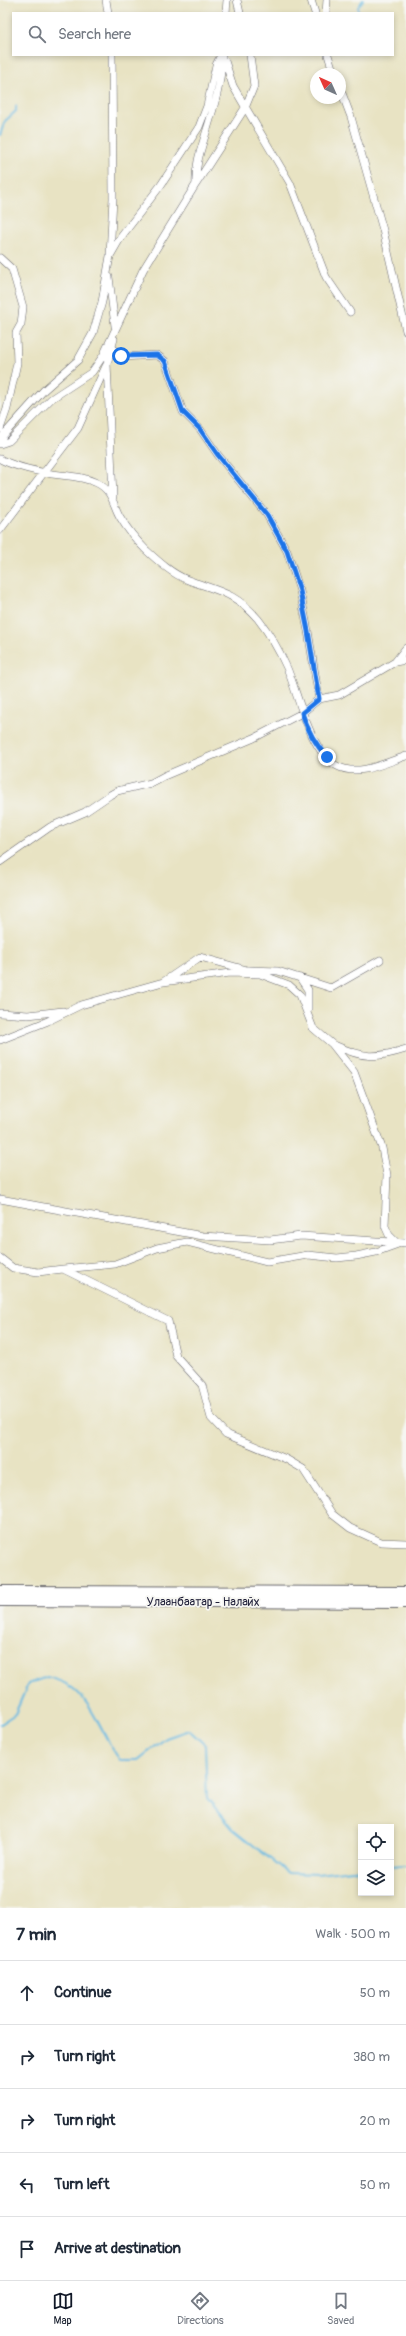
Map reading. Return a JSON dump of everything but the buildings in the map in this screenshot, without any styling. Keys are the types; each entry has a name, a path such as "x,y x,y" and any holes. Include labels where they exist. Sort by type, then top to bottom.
{"highway":[{"name":"Улаанбаатар - Налайх","path":"0,1592 406,1593"},
{"name":"Улаанбаатар - Налайх","path":"0,1600 406,1602"}],"street":[{"path":"106,0 108,12"},
{"path":"226,12 227,0"},
{"path":"237,0 240,12"},
{"path":"311,0 315,12"},
{"path":"326,12 327,0"},
{"path":"0,530 78,428 107,364 112,348 115,321 109,282 113,192 112,56"},
{"path":"0,439 44,390 78,360 93,332 102,302 110,256 120,237 161,185 198,127 207,106 216,65 221,56"},
{"path":"222,56 232,86 290,183 326,277 350,312"},
{"path":"196,184 195,171 216,99 222,68 222,56"},
{"path":"0,444 9,441 51,399 92,372 103,356 143,270 245,108 254,86 250,56"},
{"path":"328,56 332,68"},
{"path":"346,104 383,230 406,331"},
{"path":"0,258 12,270 23,307 21,324 16,333 17,363 7,409 0,429"},
{"path":"112,348 121,356 157,355 165,361 183,412 200,429 218,455 267,515 287,551 300,591 315,668 319,699"},
{"path":"107,364 112,497 120,517 145,549 163,564 187,580 224,591 242,603 257,618 276,644 290,675 305,724 319,748 335,766 352,772 406,756"},
{"path":"0,459 7,463 45,472 81,477 98,483 112,497"},
{"path":"395,662 406,648"},
{"path":"0,862 50,827 85,812 117,791 151,783 164,776 254,738 302,713 319,699 339,695 395,662 406,660"},
{"path":"163,982 200,957 247,970 278,971 331,988 380,960"},
{"path":"0,1013 28,1015 70,1009 163,982 220,974 260,974 300,977"},
{"path":"260,974 293,988 300,995 308,1013"},
{"path":"300,977 308,990 309,1022 313,1028 332,1044 354,1072 382,1148 387,1175 385,1226 389,1235 398,1244"},
{"path":"0,1040 48,1021 70,1009"},
{"path":"332,1044 364,1057 388,1055 406,1049"},
{"path":"0,1199 203,1236 270,1240 301,1236 355,1239 398,1244"},
{"path":"0,1258 13,1268 38,1272 115,1264 157,1248 187,1242 267,1262 308,1255 337,1258 356,1256 406,1243"},
{"path":"63,1269 168,1322 176,1356 202,1385 211,1418 226,1434 286,1459 304,1469 332,1514 350,1528 381,1542 406,1543"}],"waterway":[{"path":"358,12 358,7 363,0"},
{"path":"0,135 5,121 16,111 16,106"},
{"path":"0,1724 15,1714 28,1684 47,1677 61,1681 77,1692 91,1709 120,1760 138,1760 166,1738 189,1730 205,1745 207,1798 233,1829 288,1873 317,1874 358,1869"},
{"path":"394,1866 406,1865"}],"route":[{"path":"121,356 146,357 157,355 165,361 175,394 183,412 200,429 218,455 267,515 287,551 300,591 315,668 319,699 302,713 305,724 319,748 327,757"}]}
